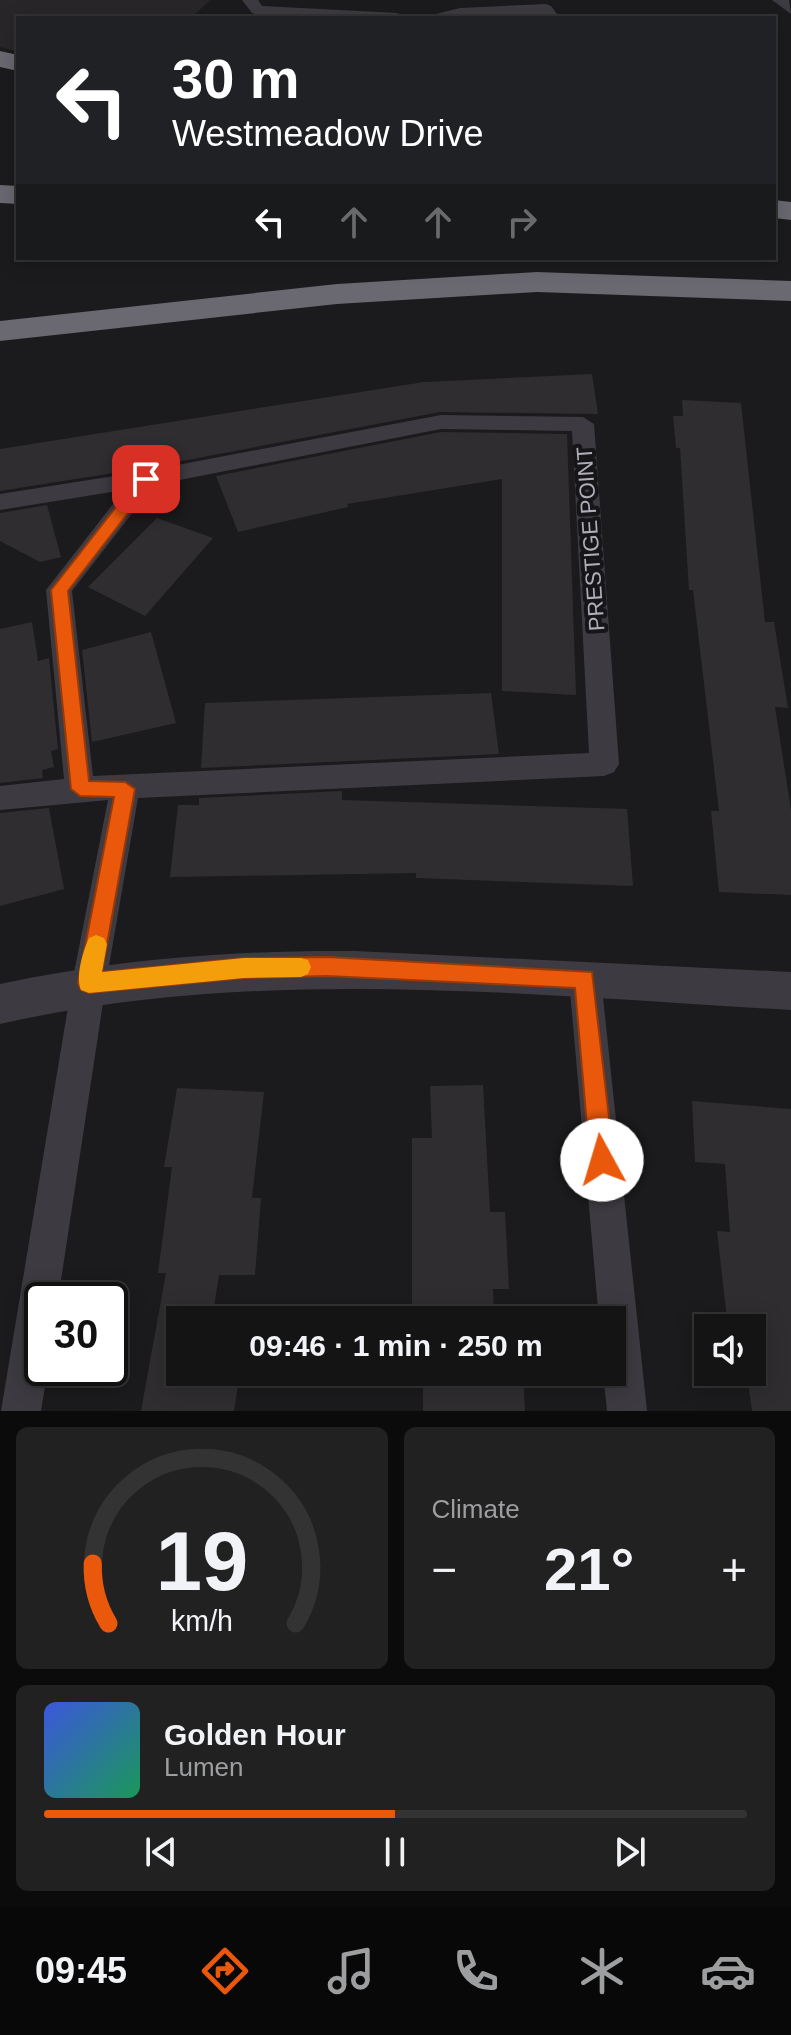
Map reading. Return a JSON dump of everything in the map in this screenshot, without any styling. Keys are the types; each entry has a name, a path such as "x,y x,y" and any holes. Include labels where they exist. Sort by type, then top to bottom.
{"highway":[{"path":"669,260 791,272"},
{"path":"0,331 337,294 537,282 791,291"}],"street":[{"path":"250,0 252,8 257,10 362,16"},
{"path":"780,0 791,9"},
{"path":"438,16 546,9 551,16"},
{"name":"PRESTIGE POINT","path":"0,502 146,479 441,422 583,424 604,764 80,789 0,798"},
{"path":"80,789 59,590 146,479"},
{"path":"21,1411 89,983 125,789"},
{"path":"0,1004 89,983 244,968 327,967 791,991"},
{"path":"585,979 627,1411"}],"shaded area":[{"path":"0,0 210,0 193,16 16,16 16,51 0,47"}],"building":[{"path":"592,374 598,414 440,412 145,468 0,491 0,449 424,382"},
{"path":"682,400 741,403 765,622 774,622 788,708 775,707 791,810 791,895 719,892 711,811 719,811 693,590 689,590 680,448 676,448 673,416 683,416"},
{"path":"441,432 567,434 576,695 502,691 502,479 347,504 348,507 238,532 216,476"},
{"path":"47,505 61,557 40,562 0,541 0,513"},
{"path":"157,518 213,538 145,616 88,587"},
{"path":"32,622 38,661 49,658 58,749 51,751 54,767 42,770 43,778 0,783 0,629"},
{"path":"151,632 176,723 92,742 82,650"},
{"path":"491,693 499,754 201,768 205,703"},
{"path":"342,791 342,800 627,809 633,886 416,878 416,873 170,877 178,805 199,805 199,798"},
{"path":"49,808 64,889 0,906 0,813"},
{"path":"483,1085 490,1212 505,1212 509,1289 493,1289 494,1306 412,1306 412,1138 432,1138 430,1086"},
{"path":"177,1088 264,1092 252,1198 261,1198 255,1275 219,1275 214,1306 166,1306 166,1386 238,1386 234,1411 141,1411 166,1273 158,1273 172,1167 164,1167"},
{"path":"692,1101 791,1109 791,1411 752,1411 749,1386 766,1386 766,1314 726,1314 717,1231 730,1232 725,1164 695,1162"},
{"path":"423,1386 524,1386 525,1411 423,1411"}],"slow traffic":[{"path":"96,944 89,983 244,968 301,967"}],"route":[{"path":"146,479 59,590 80,789 125,789 89,983 244,968 327,967 585,979 602,1160"}]}
